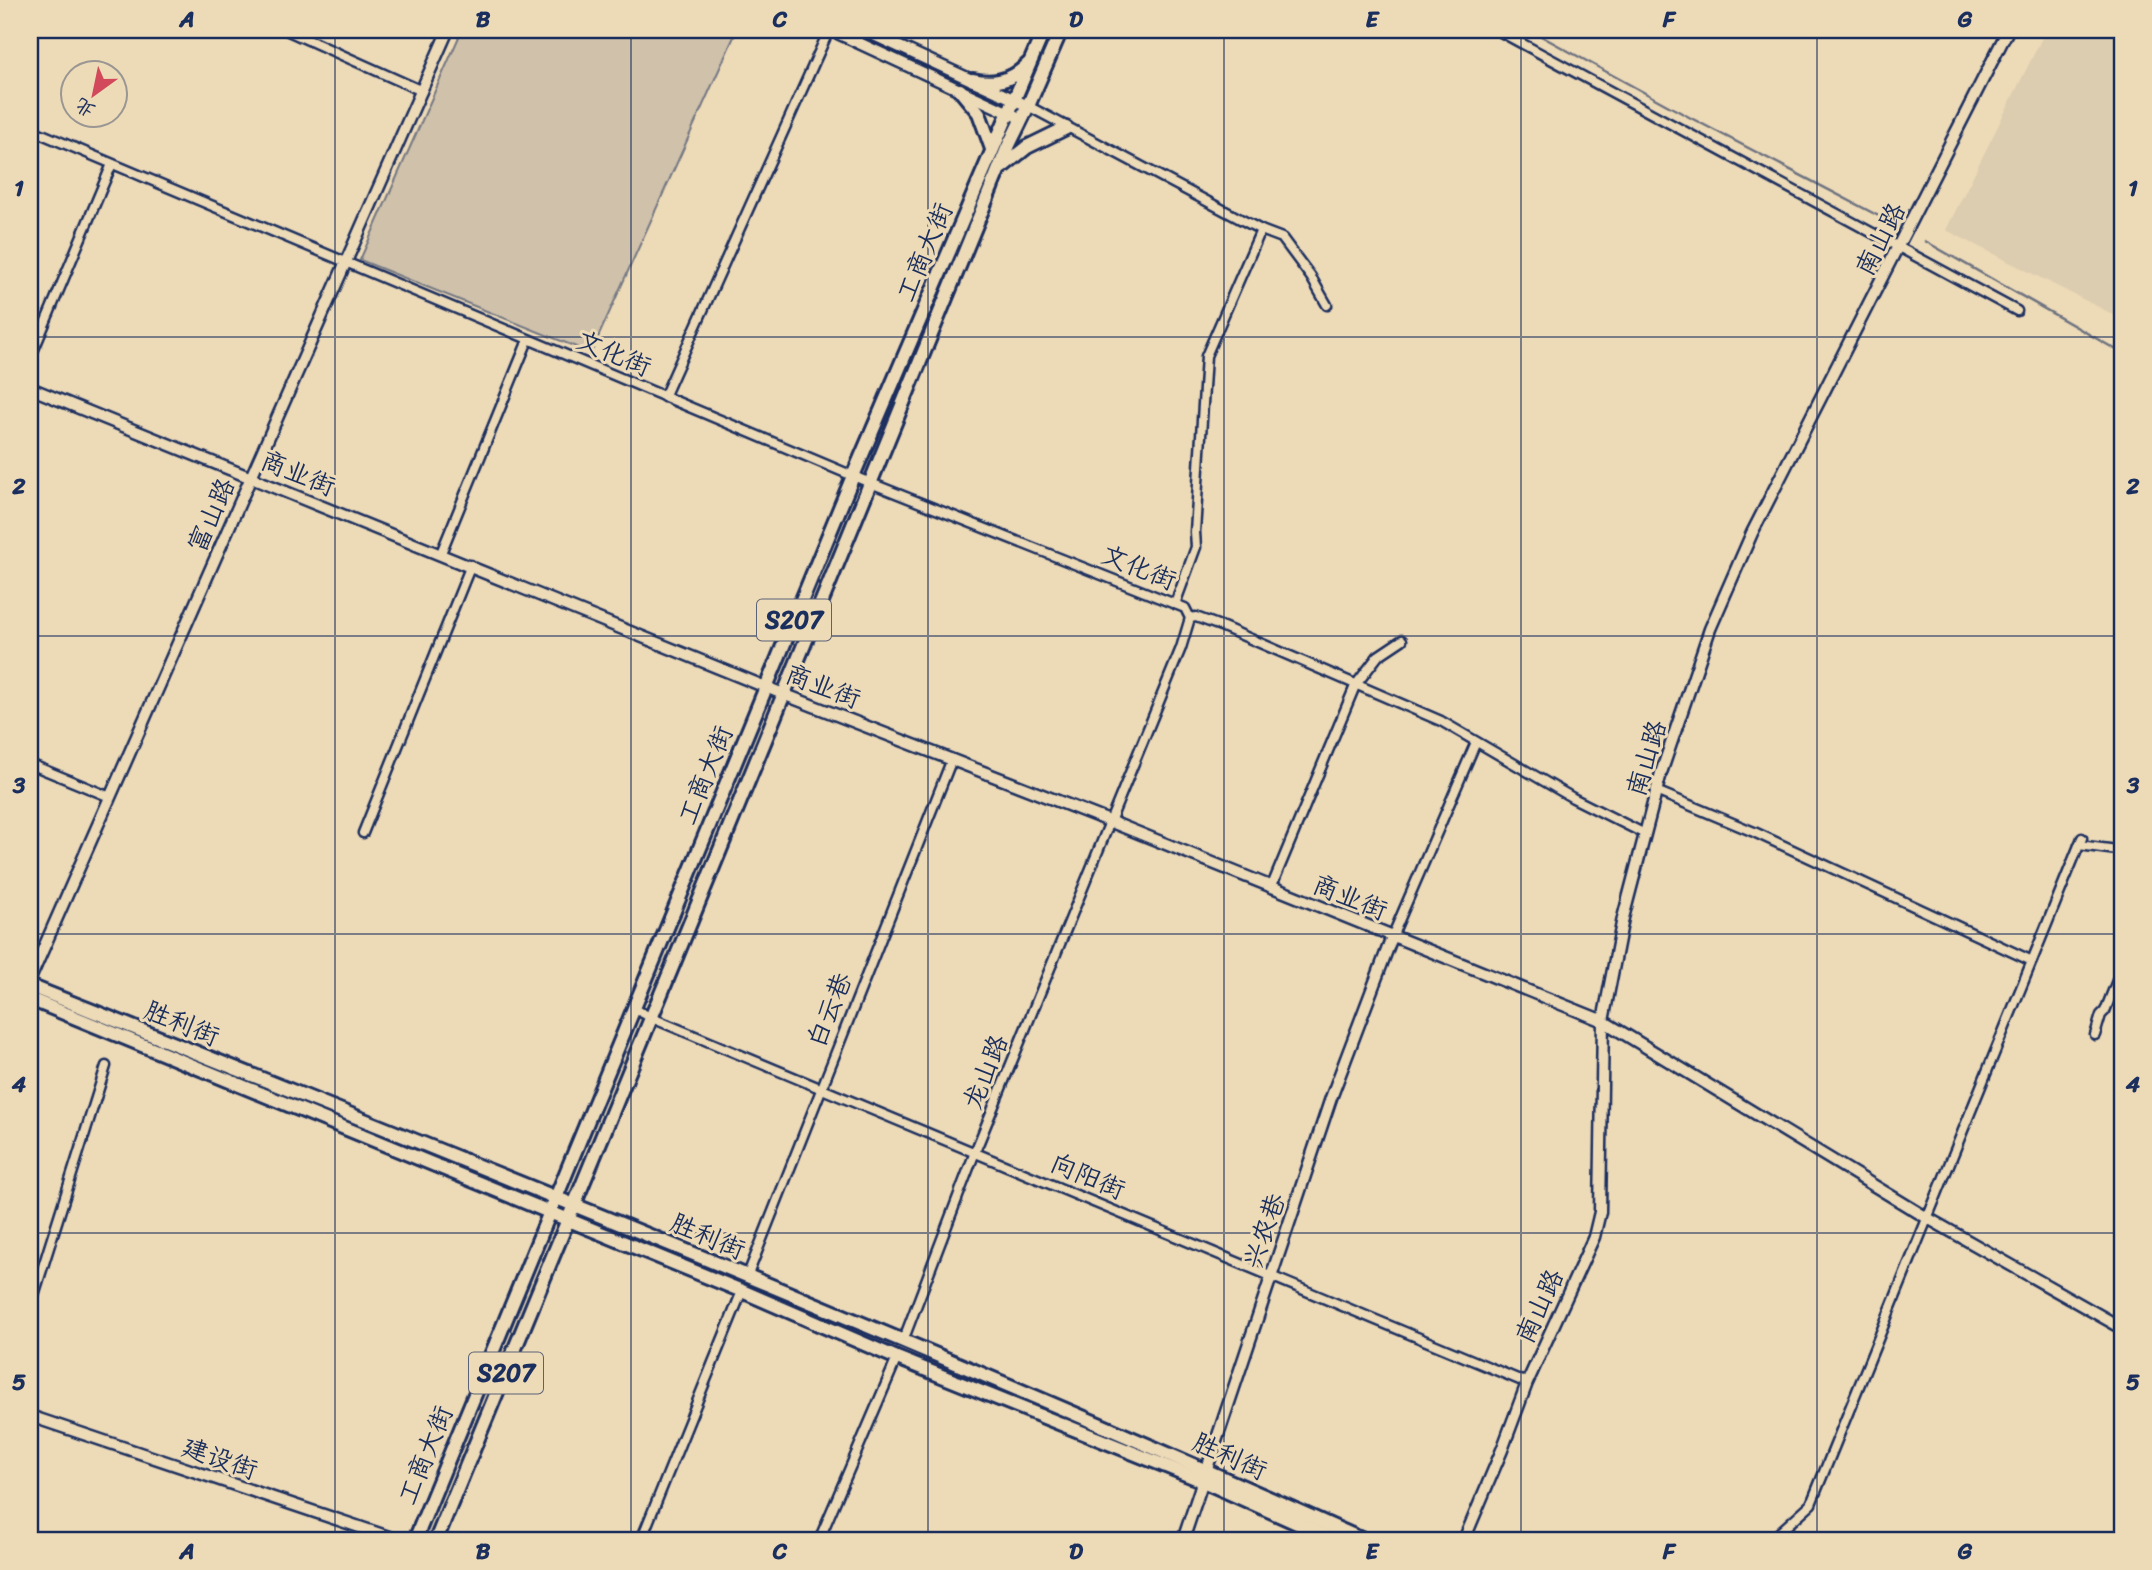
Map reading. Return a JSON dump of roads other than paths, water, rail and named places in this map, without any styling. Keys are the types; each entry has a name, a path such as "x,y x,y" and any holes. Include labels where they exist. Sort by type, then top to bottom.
{"main road":[{"name":"工商大街","path":"415,1540 853,476 1044,30"},
{"name":"工商大街","path":"436,1540 570,1221 868,482 997,172 1060,30"},
{"path":"973,80 995,82 1010,78 1023,70 1032,58"},
{"path":"960,90 979,113 992,149"},
{"path":"997,172 1027,147 1066,128"},
{"name":"胜利街","path":"30,986 556,1197 903,1341 1205,1476 1335,1540"},
{"name":"胜利街","path":"30,999 549,1211 897,1358 1205,1476 1363,1540"}],"street":[{"path":"286,30 422,91"},
{"name":"富山路","path":"30,979 449,30"},
{"path":"664,397 830,30 1022,119"},
{"path":"863,30 1015,99 1261,230 1282,238 1311,276 1327,305"},
{"path":"1497,30 2017,311"},
{"name":"南山路","path":"1464,1540 1527,1383 1594,1237 1600,1212 1603,1021 1623,918 1656,791 1710,629 1752,533 1900,247 2008,30"},
{"name":"文化街","path":"30,129 853,476 1185,608 1190,618"},
{"path":"30,359 112,164"},
{"path":"1175,604 1196,547 1206,356 1261,230"},
{"path":"441,553 528,340"},
{"name":"商业街","path":"30,388 783,694 1109,821 1603,1021 1924,1216 2122,1328"},
{"path":"363,833 471,565"},
{"path":"1190,618 1196,617 1223,627 1441,721 1573,798 1645,834"},
{"name":"龙山路","path":"903,1341 975,1152 1181,648 1190,618"},
{"path":"1271,888 1356,686 1378,656 1402,640"},
{"path":"1392,937 1476,742"},
{"name":"白云巷","path":"747,1277 952,759"},
{"path":"30,764 110,797"},
{"path":"1656,791 1754,832 2032,961"},
{"path":"1771,1540 1811,1504 2080,842 2122,853"},
{"name":"兴农巷","path":"1183,1540 1331,1098 1392,937"},
{"path":"2095,1035 2122,968"},
{"name":"向阳街","path":"633,1008 1527,1383"},
{"path":"30,1308 106,1066"},
{"path":"641,1540 742,1291"},
{"path":"819,1540 897,1358"},
{"name":"建设街","path":"30,1416 398,1540"}],"waterway":[{"path":"1530,30 1894,224"},
{"path":"1925,241 2122,353"}]}
